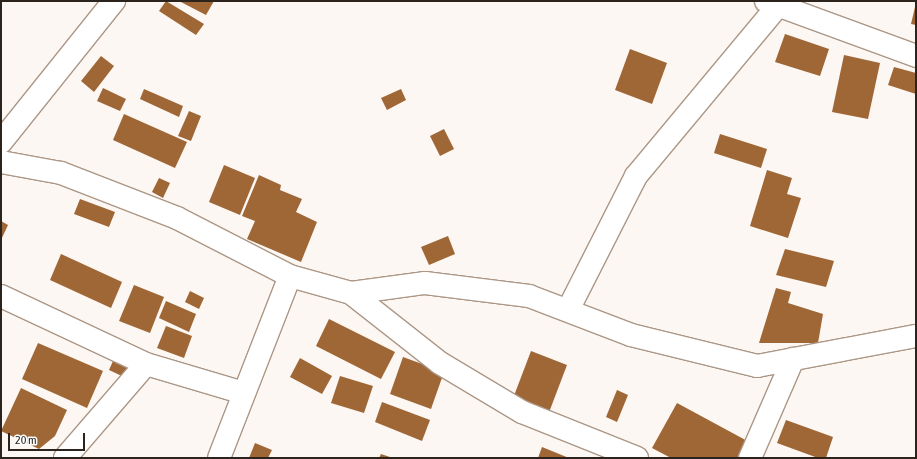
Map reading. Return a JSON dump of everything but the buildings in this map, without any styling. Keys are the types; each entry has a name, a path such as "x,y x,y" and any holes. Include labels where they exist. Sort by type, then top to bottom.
{"street":[{"path":"1,142 114,1"},
{"path":"568,310 636,176 775,3 916,56"},
{"path":"1,162 61,173 177,218 290,276 351,293 440,363 522,412 637,458"},
{"path":"219,458 290,276"},
{"path":"351,293 425,283 529,296 631,335 757,366 916,336"},
{"path":"1,296 146,364 244,393"},
{"path":"750,458 793,359"},
{"path":"65,458 146,364"}]}
